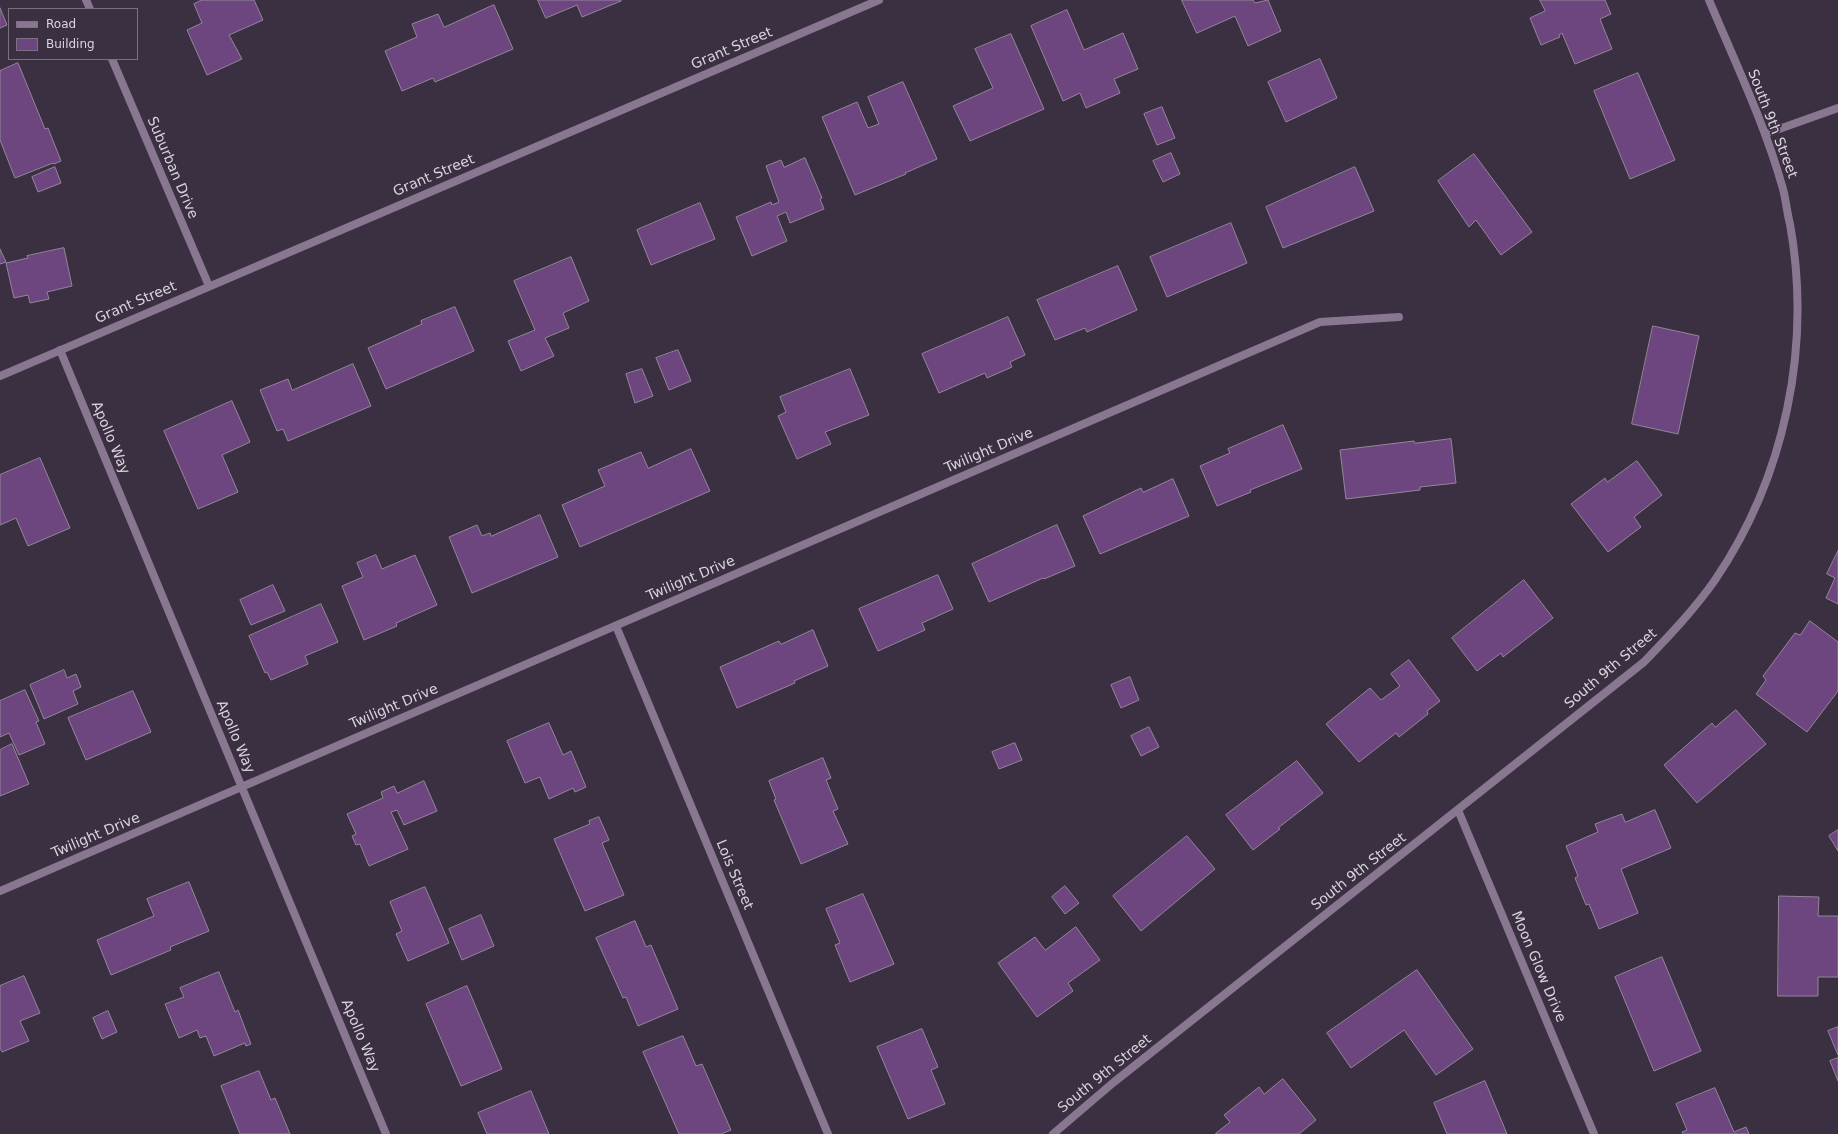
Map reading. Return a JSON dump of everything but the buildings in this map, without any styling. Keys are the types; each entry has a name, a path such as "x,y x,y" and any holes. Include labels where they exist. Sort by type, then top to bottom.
{"street":[{"name":"Grant Street","path":"0,376 879,0"},
{"name":"South 9th Street","path":"1053,1134 1114,1082 1644,662 1678,626 1714,580 1740,537 1765,484 1783,429 1794,372 1799,314 1795,255 1783,190 1765,134 1709,0"},
{"name":"Suburban Drive","path":"112,60 209,286"},
{"path":"1765,134 1838,108"},
{"name":"Twilight Drive","path":"0,891 1320,322 1399,317"},
{"name":"Apollo Way","path":"60,350 386,1134"},
{"name":"Lois Street","path":"616,626 828,1134"},
{"name":"Moon Glow Drive","path":"1458,810 1594,1134"}]}
